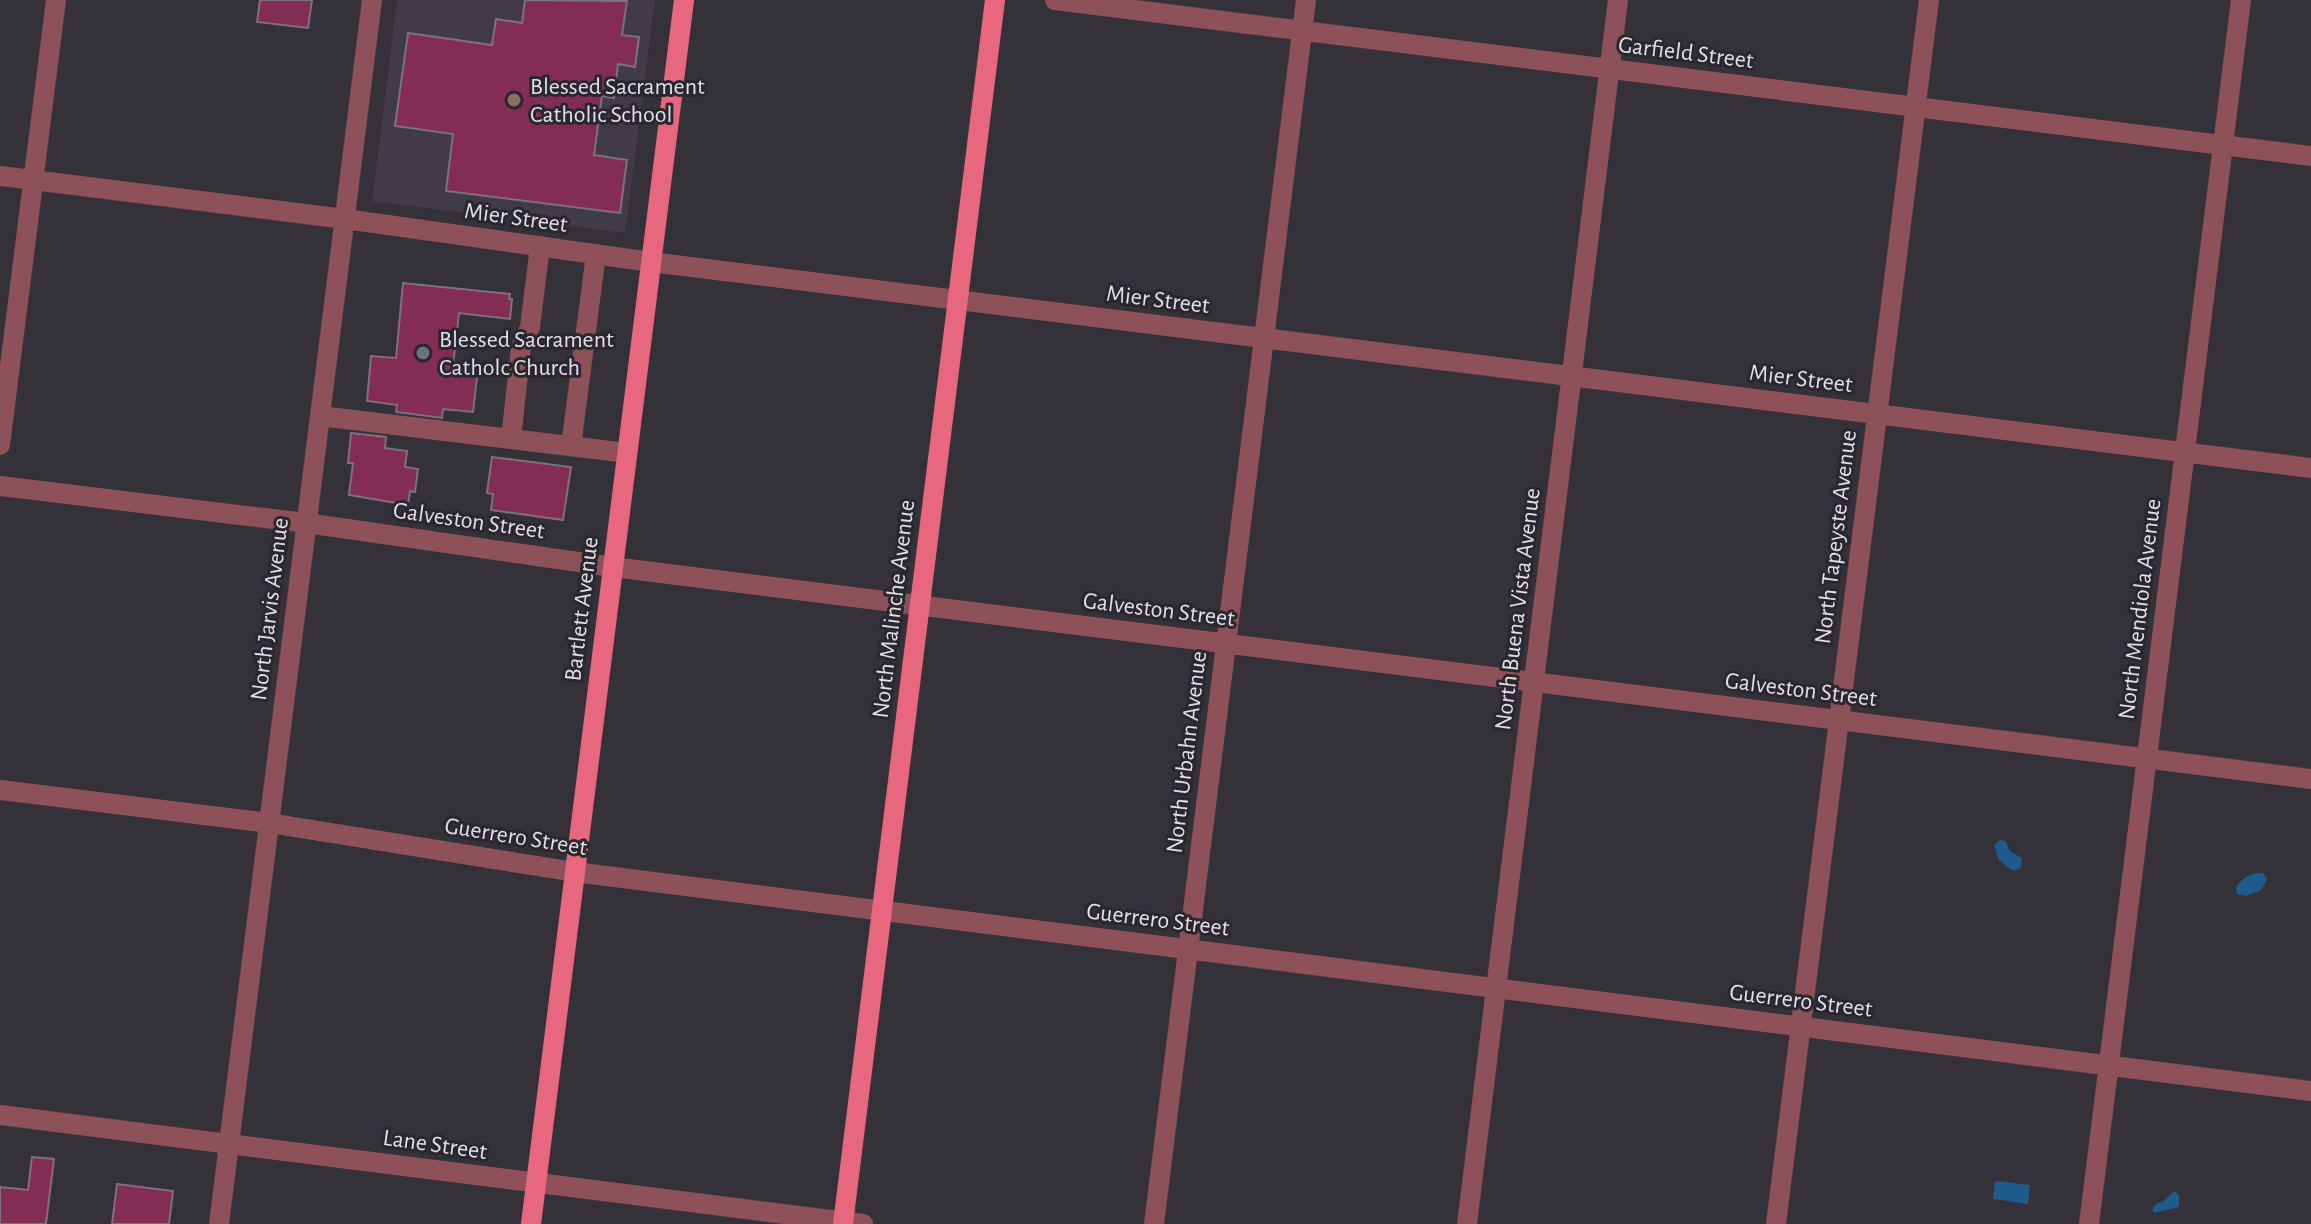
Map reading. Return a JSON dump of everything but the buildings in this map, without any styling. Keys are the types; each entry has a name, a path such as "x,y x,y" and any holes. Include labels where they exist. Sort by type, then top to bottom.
{"main road":[{"name":"Bartlett Avenue","path":"531,1224 684,0"},
{"name":"North Malinche Avenue","path":"850,1223 882,910 995,0"}],"street":[{"path":"0,445 56,0"},
{"name":"North Jarvis Avenue","path":"219,1224 372,0"},
{"name":"Garfield Street","path":"1055,0 1135,5 1302,31 2311,156"},
{"name":"North Urbahn Avenue","path":"1154,1224 1306,0"},
{"name":"North Buena Vista Avenue","path":"1467,1224 1618,0"},
{"name":"North Tapeyste Avenue","path":"1776,1224 1929,0"},
{"name":"North Mendiola Avenue","path":"2089,1224 2241,0"},
{"name":"Mier Street","path":"0,176 345,219 651,262 2311,468"},
{"path":"511,439 521,347 530,327 540,246"},
{"path":"571,446 596,254"},
{"path":"320,416 627,453"},
{"name":"Galveston Street","path":"0,486 306,523 613,567 2311,779"},
{"name":"Guerrero Street","path":"0,790 269,823 575,872 2311,1091"},
{"name":"Lane Street","path":"0,1115 850,1223"}],"shaded area":[{"name":"Blessed Sacrament Catholic School","path":"397,0 655,0 625,233 372,201"}],"water":[{"path":"2000,840 2022,858 2021,868 2013,871 1999,860 1994,845"},
{"path":"2263,873 2267,879 2261,890 2246,896 2237,894 2236,887 2244,878"},
{"path":"1995,1181 2030,1185 2028,1204 1993,1199"},
{"path":"2174,1191 2179,1195 2179,1207 2154,1213 2152,1210 2156,1204"}],"place":[{"name":"Blessed Sacrament Catholic School","path":"514,100"},
{"name":"Blessed Sacrament Catholc Church","path":"423,353"}]}
